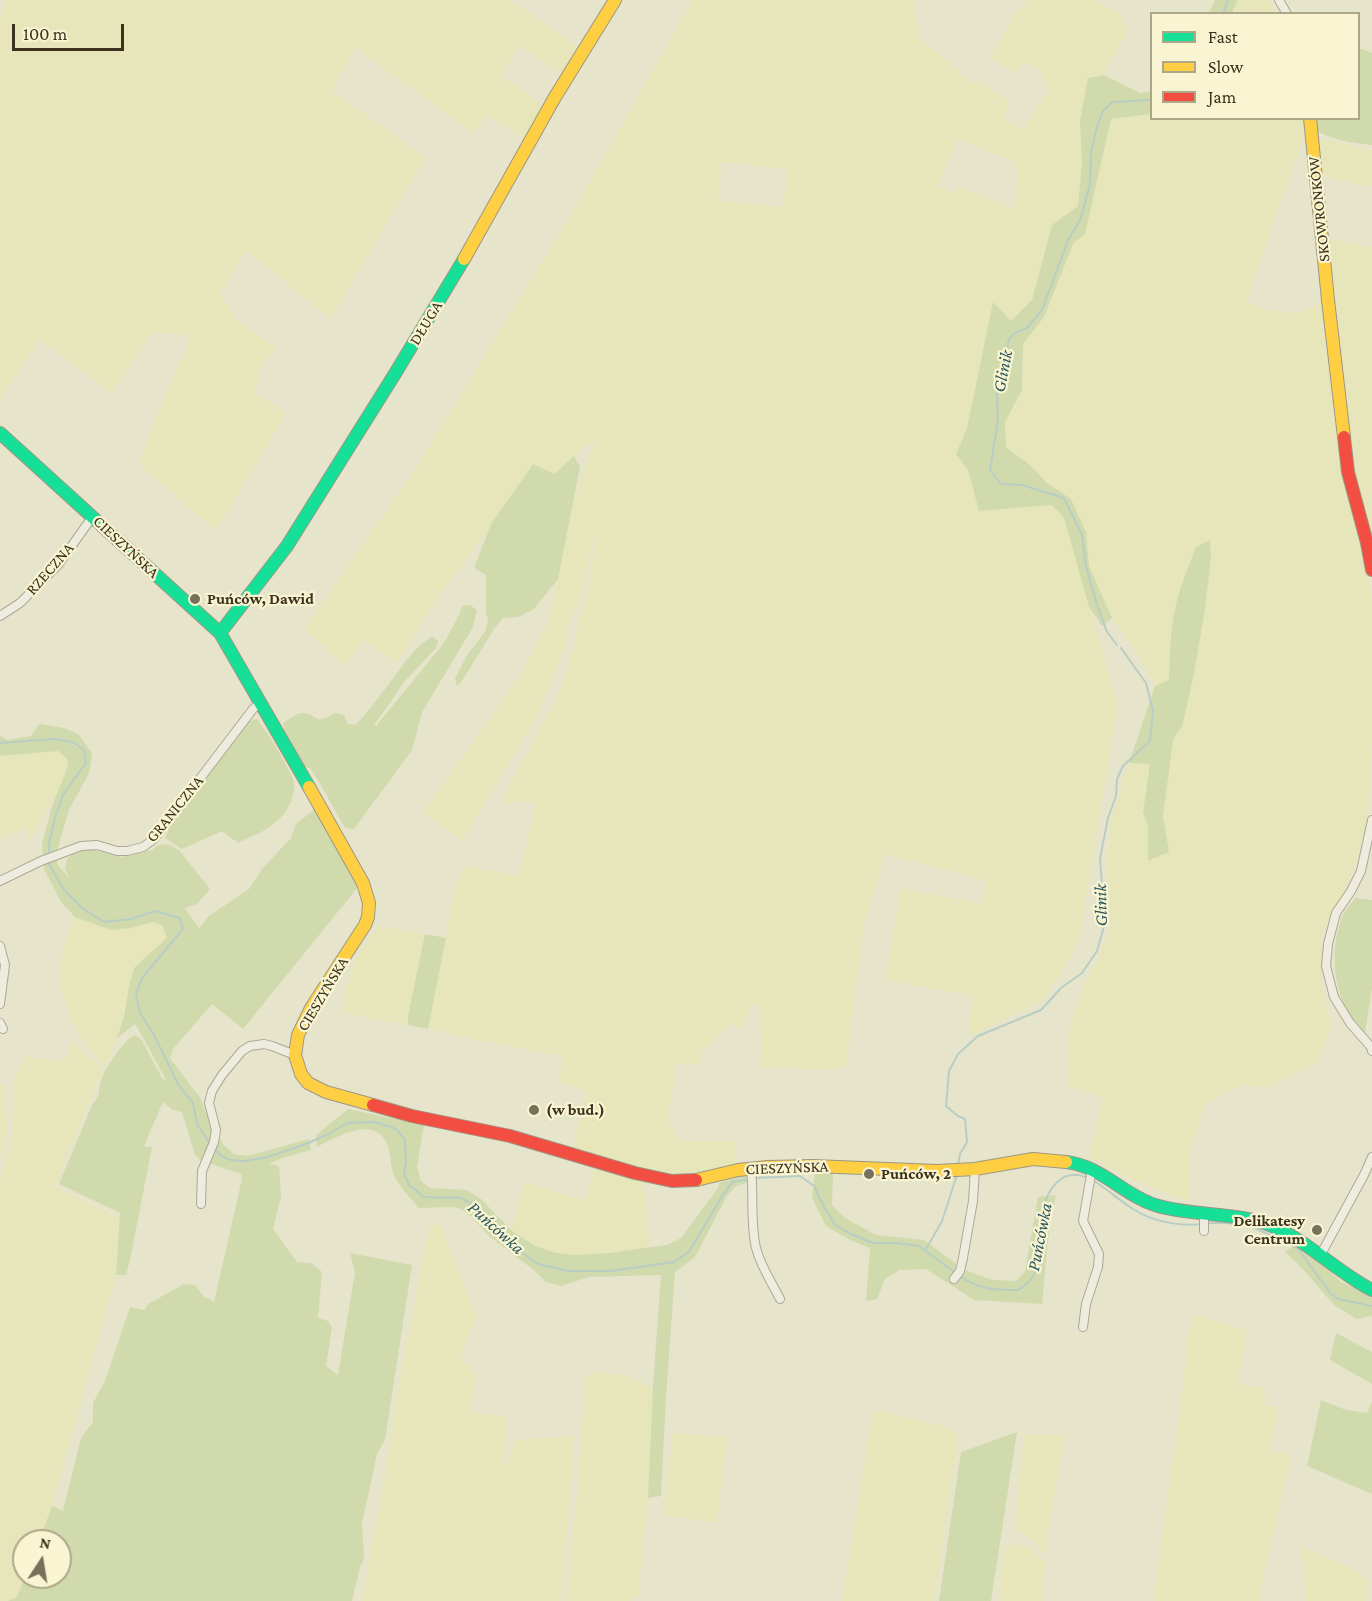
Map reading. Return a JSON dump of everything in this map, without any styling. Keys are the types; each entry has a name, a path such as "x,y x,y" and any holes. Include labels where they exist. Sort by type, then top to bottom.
{"street":[{"name":"DŁUGA","path":"220,633 287,546 396,372 469,250 555,98 615,0"},
{"name":"SKOWRONKÓW","path":"1310,120 1348,472 1372,570"},
{"name":"CIESZYŃSKA","path":"0,432 220,633 356,869 370,903 369,915 365,926 310,1008 296,1045 295,1055 298,1069 304,1078 319,1089 336,1096 534,1142 647,1176 672,1180 690,1181 751,1171 813,1166 937,1171 975,1169 1033,1159 1074,1163 1104,1175 1155,1205 1204,1217 1245,1218 1272,1226 1295,1238 1353,1280 1372,1290"},
{"name":"RZECZNA","path":"0,615 20,603 58,565 93,516"},
{"name":"GRANICZNA","path":"0,881 41,861 87,845 97,844 127,851 138,849 151,842 253,709 260,703"},
{"path":"1372,820 1361,871 1336,913 1328,944 1326,966 1334,997 1350,1023 1372,1051"},
{"path":"0,946 4,965 0,1004"},
{"path":"201,1204 202,1171 214,1142 216,1130 209,1102 212,1091 222,1075 242,1051 250,1046 264,1044 295,1055"},
{"path":"1320,1256 1365,1175 1372,1156"},
{"path":"957,1275 973,1201 975,1169"},
{"path":"751,1171 752,1222 756,1250 764,1271 780,1299"},
{"path":"1083,1327 1086,1304 1098,1267 1099,1254 1083,1221 1091,1171"},
{"path":"1204,1217 1204,1231"}],"green space":[{"path":"6,0 511,0 580,49 565,76 521,45 500,75 545,107 526,141 488,115 473,134 356,48 332,90 425,158 331,318 245,251 220,294 237,321 276,348 258,371 259,382 255,393 286,413 216,531 140,465 153,423 189,343 186,335 153,332 112,393 40,339 0,400 0,20"},
{"path":"693,0 913,0 920,38 971,82 980,82 1011,102 1002,117 1022,130 1049,90 1039,67 1023,62 1016,73 990,58 1013,18 1028,0 1094,0 1118,12 1129,28 1104,75 1088,78 1080,120 1082,164 1078,207 1052,225 1032,300 1011,321 993,303 967,428 956,454 968,470 979,510 1052,505 1064,518 1115,695 1116,715 1080,935 1071,957 1043,1000 969,1037 972,996 885,980 901,888 981,904 987,881 885,854 864,925 846,1067 819,1070 759,1066 762,1055 760,1009 750,1003 743,1028 732,1024 702,1051 699,1064 676,1064 668,1122 682,1141 737,1141 734,1166 677,1178 635,1169 572,1149 588,1091 558,1082 564,1056 428,1029 455,889 466,866 519,876 536,802 499,805 557,697 574,648 588,590 596,534 582,594 568,626 566,645 534,721 462,841 423,813 518,678 546,627 572,508 595,438 554,474 533,464 475,548 441,592 397,663 364,640 345,665 304,629 416,468 570,216","holes":["957,140 1011,160 1019,173 1014,209 959,186 955,193 938,186","722,162 787,169 783,207 718,201"]},
{"path":"1215,0 1238,0 1232,12 1209,12"},
{"path":"1238,0 1268,0 1277,12 1232,12"},
{"path":"1360,48 1372,53 1372,145 1334,138 1314,129 1317,120 1360,120"},
{"path":"1104,75 1140,93 1150,92 1150,114 1111,119 1085,234 1074,242 1044,317 1023,344 1022,390 1005,422 1006,447 1030,465 1047,483 1071,499 1086,532 1089,566 1112,618 1102,626 1089,607 1064,518 1052,505 979,511 968,470 956,454 967,428 993,302 1011,321 1032,300 1052,225 1078,206 1082,164 1080,120 1088,78"},
{"path":"1150,114 1150,120 1303,120 1306,130 1247,300 1261,309 1288,313 1307,310 1321,303 1338,446 1370,585 1372,605 1372,741 1367,826 1350,879 1322,933 1322,989 1332,1025 1317,1062 1268,1087 1240,1085 1205,1105 1189,1151 1190,1202 1138,1182 1089,1158 1103,1096 1070,1088 1067,1037 1085,982 1096,964 1110,926 1106,868 1110,822 1129,763 1150,763 1143,813 1148,825 1148,861 1169,852 1163,816 1173,740 1183,724 1195,668 1205,609 1211,558 1210,541 1196,547 1182,582 1175,610 1169,681 1155,686 1135,650 1112,618 1089,566 1086,532 1071,499 1047,483 1030,465 1006,447 1005,422 1022,390 1023,344 1044,317 1074,242 1085,234 1111,118"},
{"path":"1320,138 1372,150 1372,187 1318,175 1316,140"},
{"path":"1325,238 1372,247 1372,540 1352,465"},
{"path":"574,456 580,467 558,579 534,609 518,617 503,618 457,686 455,679 466,657 486,630 488,618 486,614 486,575 474,568 491,524 533,464 554,474"},
{"path":"1210,540 1211,558 1195,668 1183,724 1173,740 1163,816 1169,852 1148,861 1148,825 1143,813 1150,764 1129,763 1155,686 1169,680 1173,619 1184,578 1196,547"},
{"path":"470,605 477,610 473,627 422,712 412,750 354,829 345,828 310,768 304,767 285,734 283,723 301,713 323,719 334,713 344,715 348,724 356,725 409,657 432,636 438,641 436,648 403,683 374,725 376,726 444,643 462,606"},
{"path":"257,719 289,770 294,783 293,796 285,813 267,829 238,843 222,831 182,849 165,838 174,817 250,721"},
{"path":"39,724 64,728 78,734 92,753 89,773 69,810 58,847 57,864 70,879 65,869 67,859 74,852 91,849 121,857 167,844 179,850 210,889 197,904 185,908 199,928 209,916 249,889 262,869 291,838 296,824 315,809 358,887 243,1029 212,1004 173,1049 170,1058 201,1099 210,1124 224,1145 234,1154 248,1156 309,1139 311,1150 269,1164 279,1166 281,1196 273,1229 297,1262 311,1263 322,1272 318,1318 328,1321 332,1327 326,1366 338,1375 355,1272 350,1253 412,1265 385,1440 377,1454 362,1523 364,1559 352,1601 8,1601 17,1597 20,1589 72,1589 72,1529 43,1529 52,1506 63,1511 81,1438 93,1422 93,1403 105,1381 130,1307 145,1310 148,1304 184,1284 195,1285 203,1296 214,1302 242,1179 241,1174 200,1160 195,1155 182,1112 173,1110 163,1102 144,1146 152,1147 126,1275 116,1275 120,1213 59,1184 98,1095 105,1072 114,1056 130,1038 135,1035 141,1039 162,1078 167,1082 135,1024 117,1038 124,1017 134,968 167,938 162,925 153,922 111,930 75,917 61,902 44,869 42,844 68,760 58,751 0,756 0,735 7,740 31,736"},
{"path":"58,751 68,760 67,769 59,790 30,840 25,827 0,840 0,756"},
{"path":"1355,898 1372,900 1372,988 1365,1033 1343,1003 1336,978 1335,951 1339,925 1345,911"},
{"path":"75,917 111,930 153,922 162,925 167,938 134,968 117,1038 104,1068 71,1021 61,989 61,959 69,929"},
{"path":"378,926 425,934 408,1025 344,1013 343,996 355,960"},
{"path":"425,934 446,938 428,1029 408,1025"},
{"path":"72,1041 103,1070 54,1187 119,1218 116,1275 52,1506 43,1529 12,1529 12,1589 20,1589 17,1597 8,1601 0,1601 0,1182 13,1135 13,1083 25,1056 64,1062"},
{"path":"0,1083 3,1084 7,1134 0,1161"},
{"path":"348,1109 424,1125 417,1167 421,1181 430,1188 467,1190 480,1198 511,1230 535,1246 556,1253 574,1255 609,1253 667,1245 681,1238 718,1188 719,1183 746,1174 748,1182 735,1187 728,1194 695,1257 675,1272 661,1496 648,1498 661,1275 589,1277 561,1286 546,1282 489,1236 472,1217 461,1209 418,1208 395,1177 388,1145 376,1132 368,1129 350,1132 317,1147 316,1135"},
{"path":"596,1165 643,1179 650,1248 574,1255 556,1253 535,1246 511,1230 524,1182 585,1201"},
{"path":"815,1174 833,1174 832,1205 845,1218 876,1235 924,1240 965,1270 992,1280 1016,1281 1025,1271 1038,1197 1056,1195 1049,1235 1042,1304 974,1300 926,1269 900,1270 885,1279 877,1299 866,1301 870,1248 826,1226 812,1198"},
{"path":"439,1222 477,1320 468,1333 461,1359 476,1375 470,1412 503,1416 507,1421 503,1466 506,1465 514,1440 574,1436 562,1601 361,1601 429,1228"},
{"path":"1296,1245 1314,1257 1341,1282 1372,1294 1372,1316 1357,1319 1334,1305 1285,1252"},
{"path":"1196,1316 1247,1330 1238,1384 1266,1388 1264,1404 1278,1407 1270,1452 1292,1453 1259,1601 1153,1601 1188,1337 1191,1324"},
{"path":"1336,1333 1372,1352 1372,1384 1330,1360"},
{"path":"595,1372 622,1375 653,1387 648,1498 639,1595 630,1601 566,1601 578,1486 585,1377"},
{"path":"1321,1400 1346,1410 1367,1413 1372,1402 1372,1494 1307,1466"},
{"path":"873,1410 944,1426 956,1435 958,1442 934,1601 842,1601"},
{"path":"1017,1432 991,1601 939,1601 961,1452"},
{"path":"673,1433 727,1437 717,1523 663,1515"},
{"path":"1024,1435 1065,1435 1044,1556 1033,1540 1015,1529"},
{"path":"1013,1544 1029,1547 1045,1562 1042,1601 1000,1601 1005,1547"},
{"path":"1300,1546 1351,1568 1369,1582 1365,1601 1305,1601 1306,1589"}],"waterway":[{"name":"Glinik","path":"1224,12 1228,0"},
{"name":"Glinik","path":"1117,645 1107,632 1097,605 1086,566 1082,535 1064,498 1022,485 1001,484 990,470 998,420 997,395 1009,339 1015,333 1027,328 1042,310 1068,240 1081,218 1090,184 1091,153 1103,111 1112,102 1150,100"},
{"name":"Glinik","path":"958,1165 960,1154 967,1142 965,1119 946,1106 949,1071 958,1054 978,1036 1041,1010 1061,988 1082,973 1097,951 1105,923 1100,858 1108,818 1116,796 1117,779 1123,766 1150,741 1153,711 1146,683 1121,648"},
{"name":"Puńcówka","path":"0,743 55,739 73,742 84,750 86,763 63,795 49,844 49,864 64,890 82,908 104,922 131,919 155,911 180,918 183,929 142,978 136,994 140,1013 154,1035 179,1086 193,1103 197,1124 210,1144"},
{"name":"Puńcówka","path":"214,1148 221,1156 231,1160 245,1161 268,1157 306,1144 347,1123 375,1122 396,1129 405,1140 404,1174 409,1185 424,1197 461,1198 474,1205 483,1218 508,1243 538,1264 569,1271 611,1271 674,1262 689,1252 732,1182 749,1179"},
{"name":"Glinik","path":"925,1251 942,1221 957,1175"},
{"name":"Puńcówka","path":"960,1276 981,1287 995,1289 1018,1290 1025,1285 1033,1277 1040,1254 1042,1214 1051,1189 1057,1182 1070,1175 1088,1178"},
{"name":"Puńcówka","path":"755,1178 800,1176 814,1186 835,1225 873,1243 919,1246 956,1273"},
{"name":"Puńcówka","path":"1094,1181 1148,1217 1175,1224 1202,1224"},
{"name":"Puńcówka","path":"1207,1223 1250,1226 1285,1242 1299,1250 1331,1294 1338,1299 1372,1306"}],"traffic: fast":[{"path":"220,633 287,546 464,259"},
{"path":"0,433 220,633 309,787"},
{"path":"1066,1162 1091,1169 1133,1195 1155,1205 1169,1209 1243,1218 1272,1226 1298,1240 1372,1290"}],"traffic: slow":[{"path":"464,259 555,97 615,0"},
{"path":"1310,120 1344,437"},
{"path":"309,787 363,883 369,903 365,925 311,1008 298,1035 295,1055 301,1074 308,1083 326,1092 373,1105"},
{"path":"696,1180 738,1170 767,1167 813,1166 937,1171 975,1169 1033,1159 1066,1162"}],"traffic: jam":[{"path":"1344,437 1348,472 1372,570"},
{"path":"373,1105 412,1116 510,1136 635,1173 672,1181 696,1180"}],"place":[{"name":"Puńców, Dawid","path":"195,599"},
{"name":"(w bud.)","path":"534,1110"},
{"name":"Puńców, 2","path":"869,1174"},
{"name":"Delikatesy Centrum","path":"1317,1230"}]}
